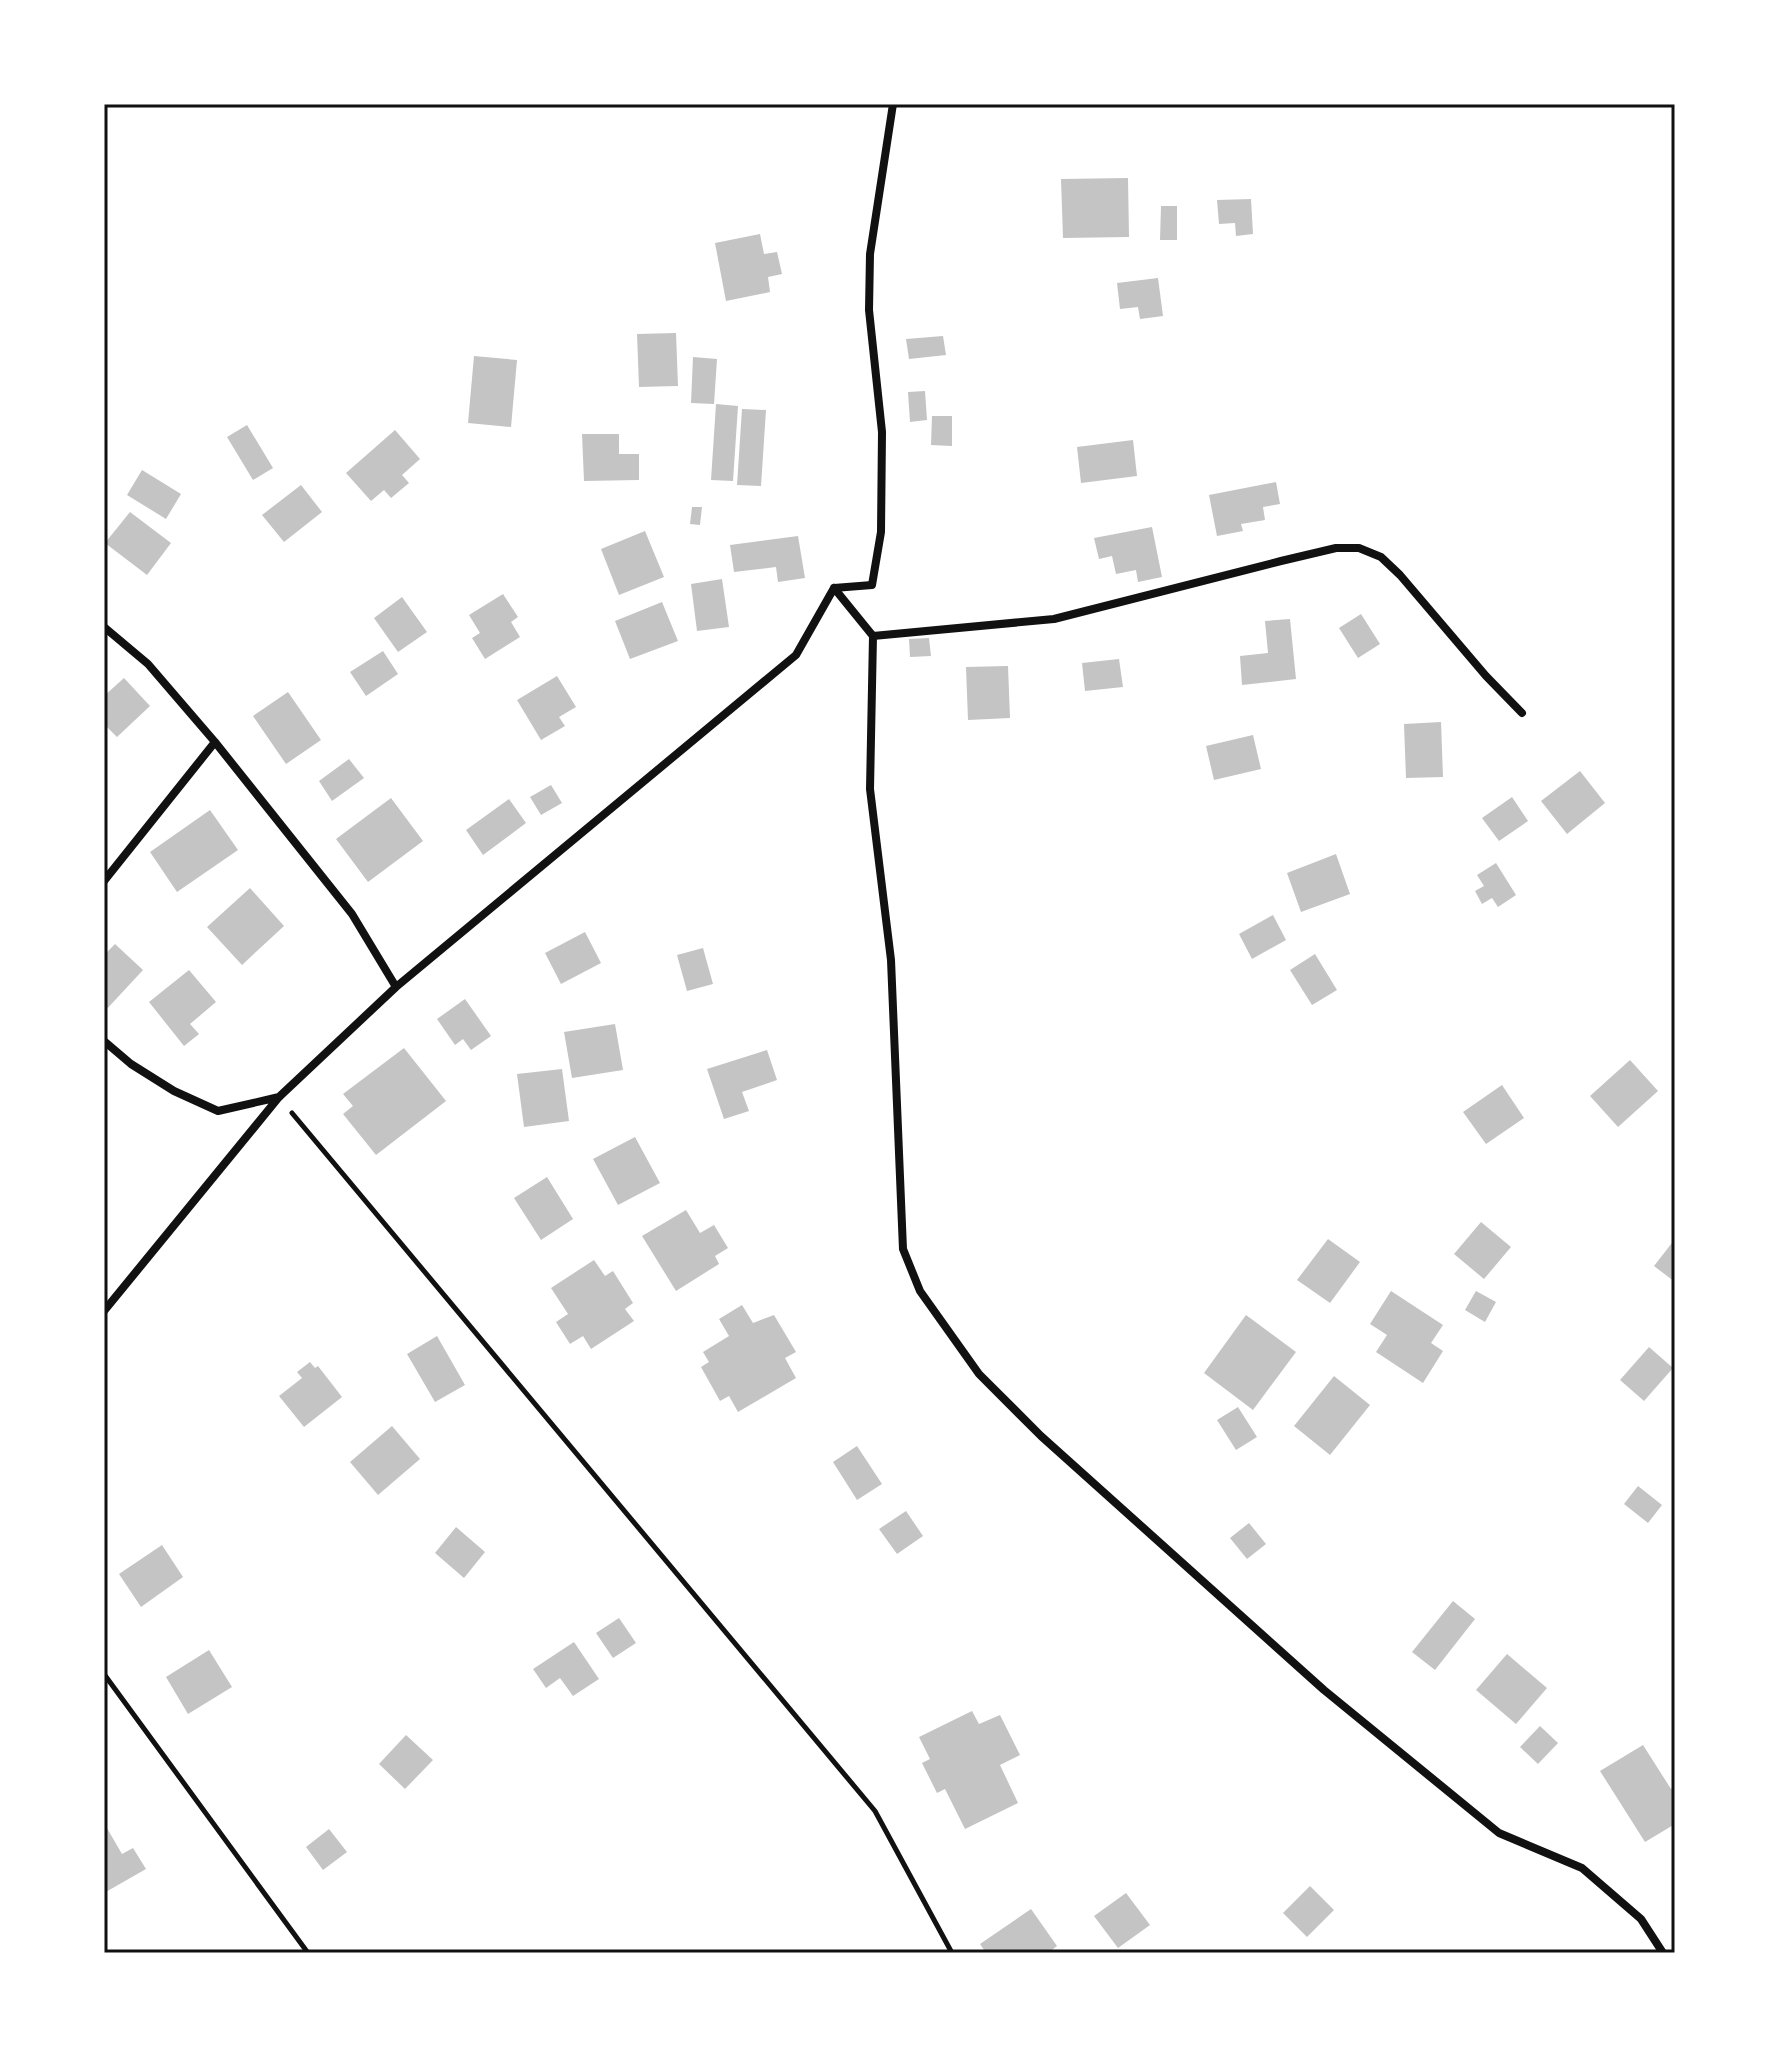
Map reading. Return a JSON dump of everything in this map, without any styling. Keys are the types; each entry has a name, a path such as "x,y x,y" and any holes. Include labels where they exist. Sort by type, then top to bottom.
{"street":[{"path":"834,588 872,585 881,532 882,432 869,310 870,254 893,104"},
{"path":"873,636 1054,619 1336,548 1359,548 1381,557 1400,575 1486,676 1522,713"},
{"path":"834,588 873,636 870,789 891,960 903,1249 920,1291 979,1374 1030,1426 1324,1690 1499,1833 1582,1868 1641,1919 1663,1953"},
{"path":"104,1311 279,1097 396,987 796,655 834,588"},
{"path":"104,627 148,664 215,742 352,914 396,987"},
{"path":"104,881 215,742"},
{"path":"104,1041 174,1091 218,1111 279,1097"}],"path":[{"path":"279,1097 875,1811 952,1953"},
{"path":"104,1674 308,1953"}],"building":[{"path":"1128,178 1129,237 1063,238 1061,179"},
{"path":"1251,199 1253,234 1236,236 1235,223 1219,224 1217,200"},
{"path":"1161,206 1177,206 1177,240 1160,240"},
{"path":"760,234 764,254 777,252 782,274 768,277 770,292 726,301 715,243"},
{"path":"1158,278 1163,316 1140,319 1138,307 1120,309 1117,283"},
{"path":"676,333 678,386 639,387 637,334"},
{"path":"943,336 946,355 909,359 906,339"},
{"path":"474,356 517,360 511,427 468,423"},
{"path":"693,357 717,359 714,404 691,403"},
{"path":"925,391 927,420 910,422 908,392"},
{"path":"716,404 738,406 733,481 711,480"},
{"path":"742,409 766,410 761,486 737,485"},
{"path":"932,416 952,416 952,446 931,445"},
{"path":"247,425 273,468 253,480 227,437"},
{"path":"395,430 420,459 402,475 409,483 391,498 384,490 371,501 346,473"},
{"path":"582,434 619,434 619,454 639,454 639,480 584,481"},
{"path":"1133,440 1137,476 1081,483 1077,447"},
{"path":"142,470 181,494 166,519 127,495"},
{"path":"1276,482 1280,504 1263,507 1265,520 1241,524 1243,531 1217,536 1209,495"},
{"path":"301,485 322,512 284,542 262,515"},
{"path":"692,507 702,507 700,525 690,524"},
{"path":"130,512 171,543 147,575 105,543"},
{"path":"1152,527 1162,577 1138,582 1136,570 1116,574 1112,556 1099,559 1094,538"},
{"path":"645,531 664,577 619,595 601,549"},
{"path":"798,536 805,578 778,582 776,567 734,572 730,545"},
{"path":"722,579 729,627 697,631 691,584"},
{"path":"503,594 518,617 511,622 520,637 485,659 472,638 480,633 469,615"},
{"path":"402,597 427,632 398,652 374,618"},
{"path":"662,602 678,641 630,659 615,621"},
{"path":"1361,614 1380,644 1358,658 1339,628"},
{"path":"1290,619 1296,679 1242,685 1240,656 1268,653 1265,621"},
{"path":"929,638 931,656 910,657 909,639"},
{"path":"383,651 398,674 366,696 350,672"},
{"path":"1119,659 1123,687 1085,691 1082,663"},
{"path":"1008,666 1010,718 968,720 966,667"},
{"path":"557,676 576,707 559,717 565,726 541,740 517,700"},
{"path":"124,678 150,706 117,737 104,724 104,696"},
{"path":"288,692 321,740 286,764 253,716"},
{"path":"1441,722 1443,777 1406,778 1404,724"},
{"path":"1253,735 1261,769 1214,780 1206,746"},
{"path":"349,759 364,778 332,801 319,781"},
{"path":"1580,771 1605,803 1567,834 1541,801"},
{"path":"551,785 562,803 541,815 530,797"},
{"path":"1512,797 1528,821 1499,841 1482,818"},
{"path":"391,798 423,841 368,882 336,839"},
{"path":"509,799 526,823 483,855 466,830"},
{"path":"210,810 238,850 177,892 150,852"},
{"path":"1336,854 1350,894 1301,912 1287,873"},
{"path":"1496,863 1516,895 1498,907 1492,898 1482,904 1475,891 1484,886 1477,875"},
{"path":"250,888 284,926 242,965 207,927"},
{"path":"1273,915 1286,940 1252,959 1239,934"},
{"path":"585,932 601,963 561,984 545,953"},
{"path":"115,944 143,970 104,1012 104,955"},
{"path":"703,948 713,984 687,991 677,955"},
{"path":"1315,954 1337,990 1312,1005 1290,970"},
{"path":"189,970 216,1002 190,1024 199,1034 184,1046 149,1002"},
{"path":"465,999 491,1036 471,1050 463,1039 455,1045 437,1019"},
{"path":"615,1024 623,1070 572,1078 564,1032"},
{"path":"404,1048 446,1101 376,1155 343,1114 353,1106 343,1094"},
{"path":"767,1050 777,1080 742,1092 749,1111 724,1119 707,1069"},
{"path":"1630,1060 1658,1091 1618,1127 1590,1096"},
{"path":"562,1069 569,1121 524,1127 517,1074"},
{"path":"1502,1085 1524,1118 1486,1144 1463,1112"},
{"path":"635,1137 660,1183 618,1205 593,1159"},
{"path":"547,1177 573,1219 541,1240 514,1198"},
{"path":"686,1210 700,1233 714,1225 728,1248 715,1256 719,1264 676,1291 642,1236"},
{"path":"1481,1222 1511,1247 1484,1279 1454,1254"},
{"path":"1328,1239 1360,1262 1330,1303 1297,1280"},
{"path":"1675,1239 1675,1282 1654,1266"},
{"path":"594,1260 605,1276 613,1271 633,1303 625,1309 634,1321 591,1349 583,1336 570,1344 556,1322 568,1314 551,1288"},
{"path":"1391,1291 1443,1325 1431,1343 1443,1351 1423,1383 1376,1352 1387,1335 1370,1324"},
{"path":"1476,1291 1496,1302 1485,1322 1465,1310"},
{"path":"742,1305 753,1323 774,1315 796,1352 785,1358 796,1378 738,1412 729,1396 720,1401 701,1367 709,1362 703,1352 729,1336 719,1319"},
{"path":"1246,1315 1296,1352 1253,1410 1204,1373"},
{"path":"437,1336 465,1385 435,1402 407,1354"},
{"path":"1649,1347 1673,1368 1644,1401 1620,1380"},
{"path":"310,1362 315,1368 318,1366 342,1397 304,1427 279,1396 302,1378 297,1372"},
{"path":"1334,1376 1370,1405 1330,1455 1294,1426"},
{"path":"1238,1407 1257,1437 1236,1450 1217,1420"},
{"path":"392,1426 420,1459 378,1495 350,1462"},
{"path":"857,1446 882,1484 857,1500 833,1462"},
{"path":"1638,1486 1662,1505 1648,1523 1624,1504"},
{"path":"906,1511 923,1536 897,1554 879,1529"},
{"path":"1249,1523 1266,1544 1247,1559 1230,1538"},
{"path":"456,1527 485,1552 464,1578 435,1553"},
{"path":"162,1545 183,1577 141,1607 119,1574"},
{"path":"1453,1601 1475,1619 1435,1670 1412,1652"},
{"path":"619,1618 636,1643 613,1658 596,1633"},
{"path":"574,1642 599,1679 573,1696 560,1678 546,1688 533,1669"},
{"path":"209,1650 232,1687 188,1714 166,1677"},
{"path":"1507,1654 1547,1688 1516,1724 1476,1690"},
{"path":"972,1711 979,1724 1000,1715 1020,1755 1000,1765 1018,1803 965,1829 945,1789 937,1793 922,1763 930,1759 919,1737"},
{"path":"1540,1726 1558,1743 1538,1764 1520,1747"},
{"path":"406,1735 433,1760 405,1789 379,1764"},
{"path":"1643,1745 1671,1789 1675,1786 1675,1824 1645,1842 1600,1771"},
{"path":"104,1823 122,1854 133,1848 146,1869 104,1893"},
{"path":"329,1829 347,1852 323,1870 306,1847"},
{"path":"1310,1886 1334,1910 1307,1937 1283,1913"},
{"path":"1126,1893 1150,1925 1118,1948 1094,1916"},
{"path":"1031,1909 1057,1946 1048,1953 986,1953 980,1944"}]}
